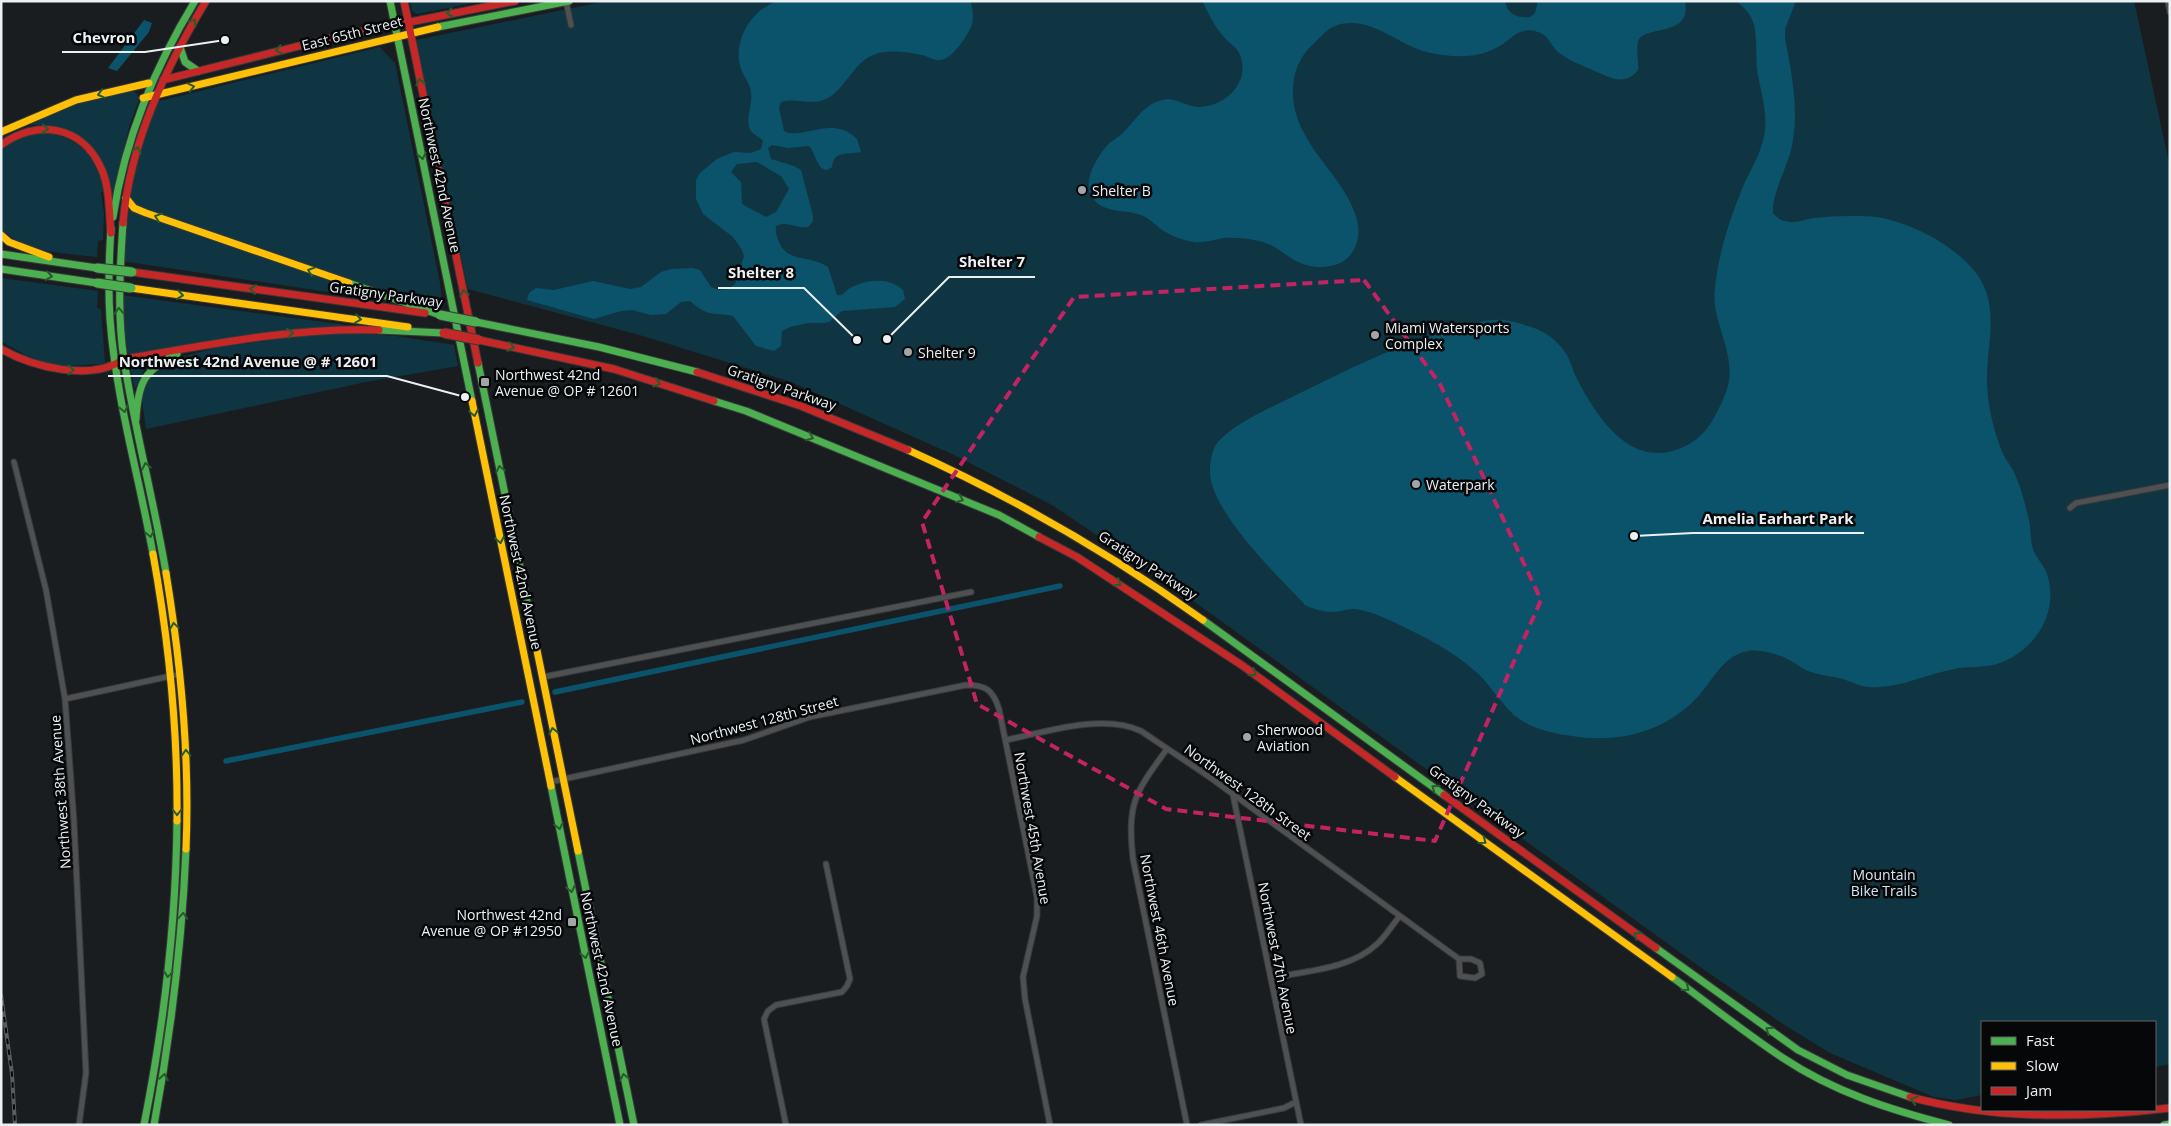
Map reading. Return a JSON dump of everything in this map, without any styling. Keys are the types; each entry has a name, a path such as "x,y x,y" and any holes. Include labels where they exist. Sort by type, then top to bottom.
{"main road":[{"path":"144,1125 163,1019 175,891 177,807 170,677 160,593 150,534 115,366 108,295 115,196 122,164 149,83 171,40 195,1"},
{"path":"154,1125 176,1001 184,903 187,792 180,674 160,534 124,359 120,323 119,258 121,226 138,144 155,95 180,44 206,1"},
{"name":"Northwest 42nd Avenue","path":"390,1 620,1125"},
{"name":"Northwest 42nd Avenue","path":"404,1 634,1125"},
{"name":"East 65th Street","path":"1,132 76,100 408,22 515,1"},
{"name":"East 65th Street","path":"143,98 410,33 567,1"},
{"path":"180,44 184,63 198,71"},
{"path":"1,145 29,129 47,128 79,139 94,155 101,168 106,185 111,234"},
{"path":"126,198 134,208 146,214 440,315"},
{"path":"1,235 9,242 70,264"},
{"name":"Gratigny Parkway","path":"1,254 440,315 564,337 697,372 801,406 901,446 1025,506 1104,551 1154,585 1760,1024 1803,1053 1842,1074 1892,1094 1933,1106 1996,1118 2032,1121 2090,1121 2152,1111"},
{"name":"Gratigny Parkway","path":"1,269 395,324 479,340 614,370 746,410 999,515 1077,557 1243,666 1784,1059 1822,1080 1861,1098 1910,1115 1948,1125"},
{"path":"1,349 42,367 81,370 115,366 124,359 290,332 351,329 444,333"},
{"path":"136,419 139,387 144,376 161,361 190,348"},
{"path":"479,436 492,432"},
{"path":"506,566 519,564"},
{"path":"562,845 576,842"},
{"path":"575,907 588,903"},
{"name":"Gratigny Parkway","path":"2156,1110 2170,1108"},
{"path":"2164,1125 2170,1124"}],"street":[{"path":"567,1 571,24"},
{"path":"2168,1 2170,12"},
{"name":"Northwest 38th Avenue","path":"14,462 46,590 65,699 74,822 86,1073 79,1125"},
{"path":"2070,508 2076,503 2170,485"},
{"path":"542,677 971,592"},
{"path":"65,699 180,674"},
{"name":"Northwest 128th Street","path":"550,782 744,740 810,717 966,685 985,687"},
{"name":"Northwest 45th Avenue","path":"985,687 997,703 1037,897 1037,916 1023,977 1025,999 1050,1125"},
{"name":"Northwest 128th Street","path":"1006,740 1102,722 1129,725 1141,731 1233,795 1459,959"},
{"name":"Northwest 46th Avenue","path":"1167,749 1142,784 1132,805 1130,833 1133,859 1187,1125"},
{"name":"Northwest 47th Avenue","path":"1233,795 1301,1125"},
{"path":"786,1125 764,1019 768,1010 776,1005 842,992 850,980 836,904 826,864"},
{"path":"1271,978 1342,963 1364,954 1378,943 1400,916"},
{"path":"1459,959 1472,959 1480,963 1482,974 1474,978 1460,976 1459,959"},
{"path":"1201,1125 1284,1108 1296,1102"}],"highlighted area":[{"path":"1364,280 1440,384 1541,600 1435,841 1166,809 977,704 922,522 1074,297"}],"green space":[{"path":"410,1 483,1 417,14 412,11"},
{"name":"Mountain Bike Trails","path":"607,1 2134,1 2170,167 2170,1064 2156,1067 2156,1021 1981,1021 1981,1095 1956,1100 1934,1097 1830,1053 1783,1024 1700,967 1174,587 1052,505 954,455 791,382 643,336 468,289 416,40"},
{"path":"380,47 395,63 440,283 442,305 359,284 136,206 130,196 130,191 145,132 159,101"},
{"path":"126,92 135,92 140,97 129,127 112,200 102,163 69,131 52,125 31,125 30,123 81,103"},
{"path":"48,132 71,140 86,152 100,178 104,190 101,193 104,213 103,240 98,241 97,257 59,253 34,247 11,237 1,229 1,151 23,137"},
{"path":"129,209 137,213 388,301 122,261"},
{"path":"1,278 98,291 97,308 101,309 105,363 63,365 51,363 27,355 1,341"},
{"path":"121,295 346,325 134,355 126,352"},
{"path":"344,333 396,336 454,345 458,366 366,382 146,429 142,400 147,379 167,361 215,348 292,337"},
{"path":"155,359 144,370 135,389 129,363"}],"shaded area":[{"path":"778,1 971,1 972,24 964,40 945,59 936,60 904,52 879,53 860,64 839,89 826,99 815,102 792,100 781,102 779,108 784,131 799,133 818,129 838,129 847,132 857,139 861,152 838,156 835,158 832,167 827,170 820,167 809,146 788,148 772,145 768,148 771,159 801,170 813,216 813,221 808,227 788,224 776,226 777,236 783,249 794,256 822,263 828,267 837,295 843,294 856,285 870,281 885,281 903,290 905,299 895,307 842,311 829,322 808,323 790,327 782,331 781,346 774,351 756,346 733,316 706,312 690,301 681,302 666,314 651,315 632,310 621,311 594,319 527,300 529,293 536,288 554,290 593,281 630,289 641,287 661,272 671,269 693,268 700,270 711,287 719,290 728,289 735,284 744,256 742,250 733,237 703,214 696,199 696,180 700,173 717,159 734,152 751,153 761,149 763,141 749,127 751,90 741,69 739,48 746,28 752,19 768,5","holes":["757,162 781,176 789,189 776,212 766,217 742,204 741,182 731,172 737,164"]},
{"path":"1202,1 1505,1 1508,10 1514,15 1530,17 1535,13 1538,1 1685,1 1685,12 1682,20 1676,25 1651,32 1639,39 1637,46 1638,70 1633,75 1621,79 1609,77 1570,60 1555,49 1545,35 1531,30 1520,32 1488,52 1455,56 1420,50 1365,25 1353,23 1336,25 1304,54 1298,64 1293,87 1295,110 1304,133 1347,196 1358,224 1357,243 1351,254 1333,266 1318,267 1303,264 1269,244 1255,240 1223,238 1198,242 1178,238 1164,231 1143,216 1102,206 1092,197 1089,191 1091,171 1101,153 1149,106 1159,101 1170,99 1199,107 1209,106 1226,98 1239,83 1242,75 1240,55 1217,29"},
{"path":"1736,1 1796,1 1785,29 1794,94 1794,136 1789,158 1773,205 1773,213 1783,221 1788,222 1820,217 1862,216 1877,217 1903,224 1928,235 1951,249 1971,267 1981,280 1990,308 1991,323 1987,384 1990,411 2003,454 2014,472 2021,490 2029,520 2033,549 2047,574 2050,603 2047,616 2033,641 2010,658 1997,664 1944,671 1891,686 1870,687 1805,670 1792,661 1775,654 1764,651 1748,651 1740,653 1727,662 1701,693 1674,717 1643,732 1608,738 1590,738 1542,730 1533,727 1510,711 1483,678 1468,665 1417,633 1368,612 1354,609 1336,612 1326,611 1305,605 1232,523 1213,487 1210,471 1212,455 1218,442 1234,428 1333,377 1422,339 1467,325 1495,320 1504,320 1536,328 1554,340 1567,355 1587,397 1609,428 1622,440 1637,449 1653,453 1671,451 1691,443 1700,436 1716,415 1725,396 1729,381 1730,369 1726,346 1716,312 1715,301 1719,262 1730,221 1745,182 1759,154 1765,128 1765,111 1757,69 1754,25 1747,12"},
{"path":"144,20 152,23 149,32 117,71 108,68"}],"waterway":[{"path":"555,692 1060,586"},
{"path":"226,761 522,702"}],"railway":[{"path":"1,995 12,1074 15,1125"}],"traffic: fast":[{"path":"113,217 125,159 143,105 154,78 195,1"},
{"path":"390,1 472,401"},
{"path":"438,27 569,1"},
{"path":"180,47 185,62 198,71"},
{"path":"123,223 120,326 124,360 166,573"},
{"path":"111,228 109,296 113,349 117,378 153,554"},
{"path":"1,254 97,268"},
{"path":"97,268 132,272"},
{"path":"1,269 97,283"},
{"path":"97,283 131,288"},
{"path":"349,283 440,315"},
{"path":"440,315 476,322"},
{"path":"476,322 599,347 697,372"},
{"path":"379,330 444,333"},
{"path":"136,419 141,387 145,379 157,366 177,354"},
{"path":"478,363 532,626"},
{"path":"714,401 746,411 999,515 1039,537"},
{"path":"1203,620 1444,795"},
{"path":"551,786 620,1125"},
{"path":"144,1125 168,974 174,898 177,821"},
{"path":"154,1125 175,987 186,849"},
{"path":"578,851 634,1125"},
{"path":"1656,948 1798,1050 1847,1075 1910,1097"},
{"path":"1672,977 1741,1029 1802,1070 1822,1081 1863,1099 1949,1125"},
{"path":"2164,1125 2170,1124"}],"traffic: slow":[{"path":"143,98 438,27"},
{"path":"1,132 76,100 149,83"},
{"path":"126,198 134,208 146,213 349,283"},
{"path":"1,235 9,242 49,257"},
{"path":"131,288 408,327"},
{"path":"472,401 551,786"},
{"path":"908,450 985,487 1060,528 1168,595 1203,620"},
{"path":"153,554 164,620 171,687 176,754 177,821"},
{"path":"166,573 183,711 187,780 186,849"},
{"path":"532,626 578,851"},
{"path":"1395,777 1672,977"}],"traffic: jam":[{"path":"123,223 133,164 152,108 177,53 206,1"},
{"path":"404,1 478,363"},
{"path":"163,80 335,37 515,1"},
{"path":"1,145 15,137 43,130 57,131 70,135 82,143 93,154 104,175 109,200 111,233"},
{"path":"132,272 425,313"},
{"path":"1,349 14,356 45,366 79,371 111,366 124,359 251,338 315,331 379,330"},
{"path":"444,333 479,340"},
{"path":"479,340 614,369 714,401"},
{"path":"697,372 801,406 908,450"},
{"path":"1039,537 1077,557 1243,666 1395,777"},
{"path":"1444,795 1656,948"},
{"path":"1910,1097 1981,1111"},
{"path":"2156,1109 2170,1108"},
{"path":"1986,1111 2039,1115 2104,1114 2137,1111"}],"place":[{"name":"Chevron","path":"225,40"},
{"name":"Shelter B","path":"1082,190"},
{"name":"Miami Watersports Complex","path":"1375,335"},
{"name":"Shelter 7","path":"887,339"},
{"name":"Shelter 8","path":"857,340"},
{"name":"Shelter 9","path":"908,352"},
{"name":"Northwest 42nd Avenue @ OP # 12601","path":"485,382"},
{"name":"Northwest 42nd Avenue @ # 12601","path":"465,397"},
{"name":"Waterpark","path":"1416,484"},
{"name":"Amelia Earhart Park","path":"1634,536"},
{"name":"Sherwood Aviation","path":"1247,737"},
{"name":"Northwest 42nd Avenue @ OP #12950","path":"572,922"}]}
